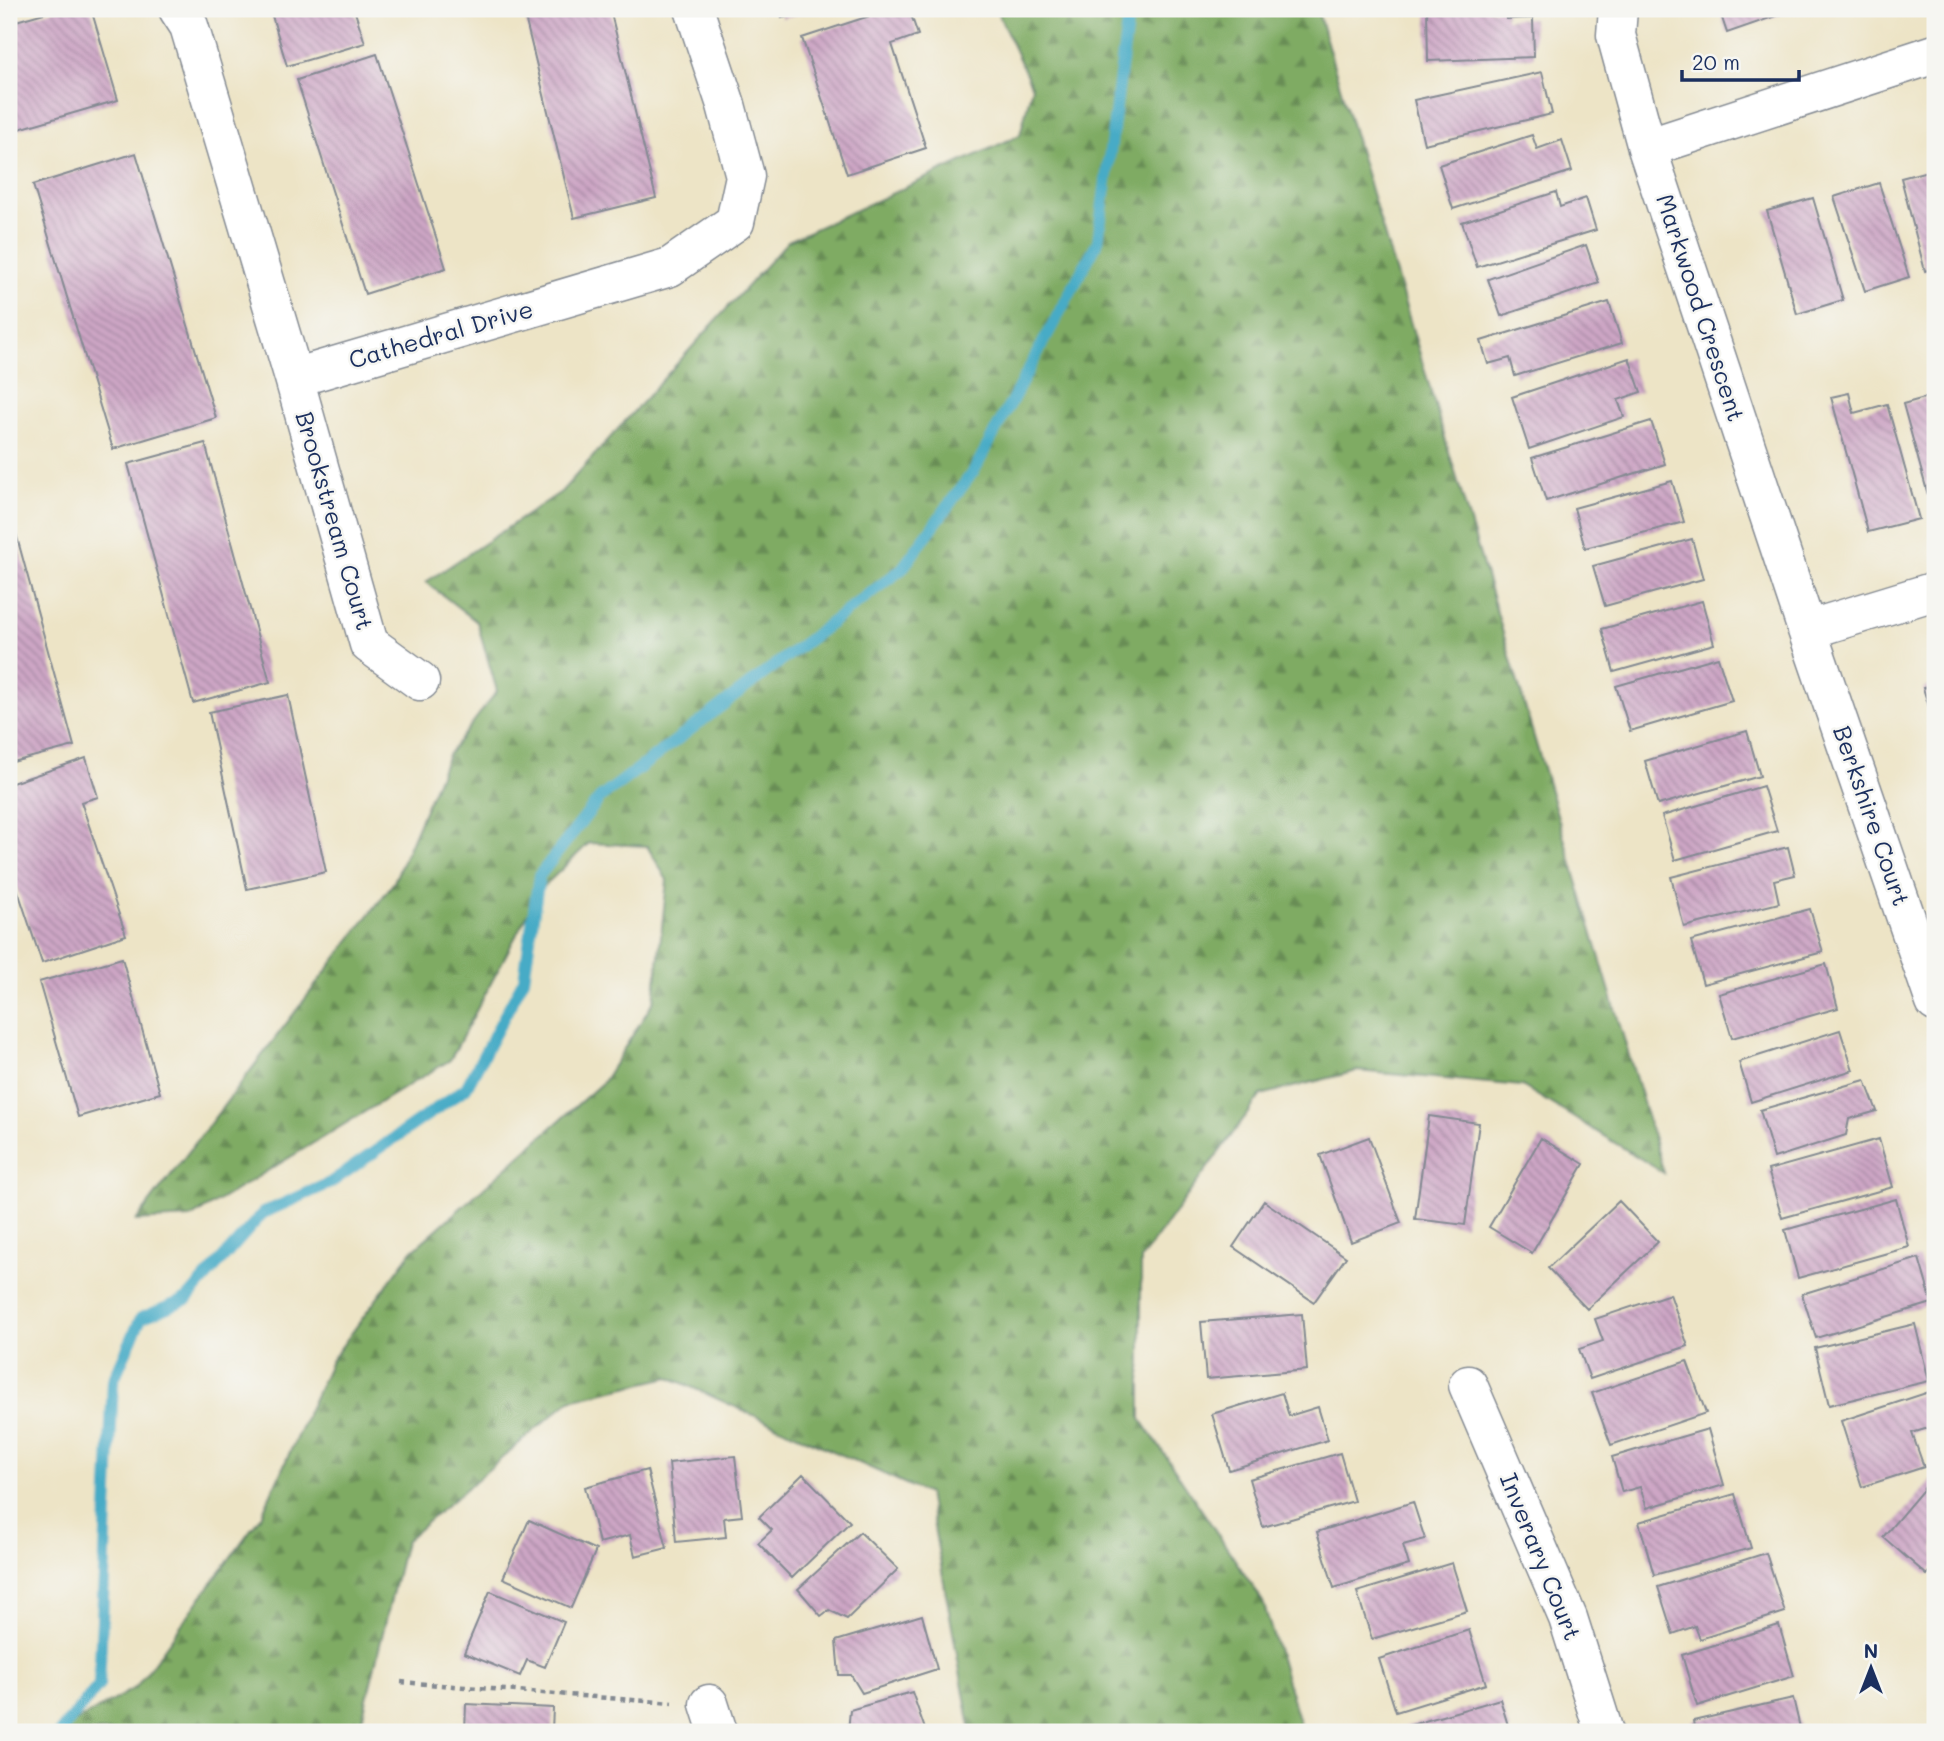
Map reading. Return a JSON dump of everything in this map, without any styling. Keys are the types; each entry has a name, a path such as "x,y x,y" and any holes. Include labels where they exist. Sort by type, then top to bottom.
{"street":[{"path":"178,9 189,26 294,378"},
{"name":"Cathedral Drive","path":"294,378 670,267 736,222 745,176 726,105 694,9"},
{"name":"Markwood Crescent","path":"1618,9 1616,35 1647,148 1807,630"},
{"path":"1647,148 1935,54"},
{"name":"Brookstream Court","path":"294,378 369,644 420,681"},
{"path":"1807,630 1935,591"},
{"name":"Berkshire Court","path":"1807,630 1935,1002"},
{"name":"Inverary Court","path":"1468,1385 1568,1618 1604,1732"}],"path":[{"path":"401,1682 654,1702 713,1718"}],"green space":[{"path":"996,9 1089,9 1096,22 1126,9 1317,9 1664,1173 1522,1086 1357,1071 1261,1095 1141,1259 1141,1419 1263,1602 1302,1732 971,1732 928,1494 669,1377 570,1400 405,1541 359,1732 58,1732 136,1687 262,1514 331,1361 412,1251 603,1082 654,1001 667,880 647,846 589,843 541,889 450,1060 190,1218 136,1221 394,882 448,755 497,691 477,622 426,582 561,492 788,241 1020,135 1032,87"}],"water":[{"path":"1089,9 1126,9 1096,22"}],"building":[{"path":"58,9 91,9 118,100 9,132 9,23"},
{"path":"270,9 354,9 365,43 287,66"},
{"path":"523,9 610,9 656,198 574,218"},
{"path":"780,9 816,9 816,10 782,18"},
{"path":"891,9 909,9 918,35 892,44 926,148 847,174 802,38"},
{"path":"1427,9 1506,9 1506,19 1533,18 1534,57 1428,61"},
{"path":"1719,9 1796,9 1727,33"},
{"path":"377,54 446,268 365,294 297,80"},
{"path":"1542,72 1552,114 1424,144 1414,100"},
{"path":"1532,135 1537,149 1562,140 1572,171 1453,209 1439,165"},
{"path":"136,153 216,418 113,449 33,185"},
{"path":"1935,169 1935,268 1925,271 1901,178"},
{"path":"1879,183 1909,277 1865,291 1834,197"},
{"path":"1556,192 1560,207 1586,198 1596,230 1477,267 1462,222"},
{"path":"1813,198 1843,300 1797,314 1767,211"},
{"path":"1586,245 1599,283 1501,316 1488,279"},
{"path":"1609,302 1622,343 1515,376 1510,358 1488,364 1481,341"},
{"path":"1629,358 1641,392 1618,400 1624,417 1529,449 1512,397"},
{"path":"1849,393 1854,413 1887,404 1919,519 1868,532 1831,397"},
{"path":"1935,395 1935,512 1933,513 1903,404"},
{"path":"1651,421 1665,464 1546,501 1532,458"},
{"path":"205,443 270,682 193,703 128,464"},
{"path":"1672,481 1684,522 1585,548 1574,508"},
{"path":"9,508 74,746 9,763"},
{"path":"1692,539 1703,579 1605,606 1593,566"},
{"path":"1702,601 1714,644 1614,672 1602,629"},
{"path":"1718,657 1732,701 1630,731 1616,686"},
{"path":"1935,685 1935,726 1923,688"},
{"path":"288,695 326,872 247,889 209,712"},
{"path":"1747,731 1760,776 1658,805 1645,761"},
{"path":"86,758 98,797 81,802 126,935 42,963 9,864 9,784"},
{"path":"1763,786 1777,831 1675,860 1662,816"},
{"path":"1788,847 1795,875 1774,880 1779,903 1684,927 1671,877"},
{"path":"1810,909 1823,952 1703,984 1691,941"},
{"path":"122,958 160,1093 78,1117 39,982"},
{"path":"1826,964 1838,1008 1732,1038 1719,994"},
{"path":"1840,1030 1853,1070 1751,1102 1739,1062"},
{"path":"1865,1080 1877,1111 1849,1119 1846,1135 1774,1158 1760,1110"},
{"path":"1429,1116 1479,1123 1465,1225 1415,1219"},
{"path":"1369,1137 1401,1223 1351,1242 1320,1155"},
{"path":"1541,1138 1584,1164 1532,1253 1489,1227"},
{"path":"1879,1139 1893,1187 1782,1218 1768,1170"},
{"path":"1896,1199 1909,1247 1798,1278 1785,1230"},
{"path":"1264,1201 1346,1257 1314,1302 1233,1247"},
{"path":"1619,1201 1658,1242 1587,1309 1548,1268"},
{"path":"1919,1258 1932,1303 1816,1338 1802,1294"},
{"path":"1670,1294 1688,1346 1590,1379 1579,1349 1603,1341 1595,1319"},
{"path":"1302,1314 1307,1370 1206,1379 1201,1322"},
{"path":"1915,1324 1929,1381 1829,1405 1815,1348"},
{"path":"1687,1361 1706,1413 1611,1445 1592,1393"},
{"path":"1929,1392 1935,1409 1935,1426 1912,1433 1924,1467 1862,1487 1841,1421"},
{"path":"1282,1393 1289,1416 1318,1407 1328,1440 1229,1470 1212,1414"},
{"path":"1708,1429 1724,1485 1647,1508 1640,1487 1622,1492 1612,1457"},
{"path":"1340,1453 1354,1501 1263,1527 1249,1479"},
{"path":"735,1456 742,1516 724,1518 726,1537 676,1542 669,1463"},
{"path":"647,1470 667,1548 635,1556 630,1535 599,1543 585,1487"},
{"path":"803,1474 850,1522 792,1578 758,1543 772,1530 759,1517"},
{"path":"1933,1478 1935,1566 1927,1575 1883,1537"},
{"path":"1735,1494 1751,1548 1654,1575 1639,1522"},
{"path":"1413,1502 1425,1539 1403,1545 1409,1565 1334,1588 1317,1532"},
{"path":"529,1520 596,1550 571,1608 503,1578"},
{"path":"860,1532 898,1569 847,1619 829,1610 821,1616 798,1589"},
{"path":"1766,1553 1785,1612 1700,1639 1695,1626 1673,1634 1658,1587"},
{"path":"1452,1563 1467,1611 1372,1639 1357,1592"},
{"path":"490,1591 564,1622 545,1667 527,1660 520,1676 464,1653"},
{"path":"922,1615 937,1669 862,1693 851,1675 839,1675 836,1641"},
{"path":"1779,1625 1794,1676 1697,1706 1682,1655"},
{"path":"1469,1630 1486,1684 1396,1712 1379,1659"},
{"path":"912,1692 926,1732 848,1732 850,1710"},
{"path":"1793,1698 1801,1732 1695,1732 1693,1721"},
{"path":"1500,1699 1510,1732 1402,1732 1401,1728"},
{"path":"466,1704 553,1708 552,1730 559,1732 465,1732"}],"waterway":[{"path":"60,1732 99,1685 113,1381 141,1318 187,1299 263,1213 330,1183 466,1088 524,979 539,876 600,798 902,569 975,469 1098,241 1129,9"}]}
